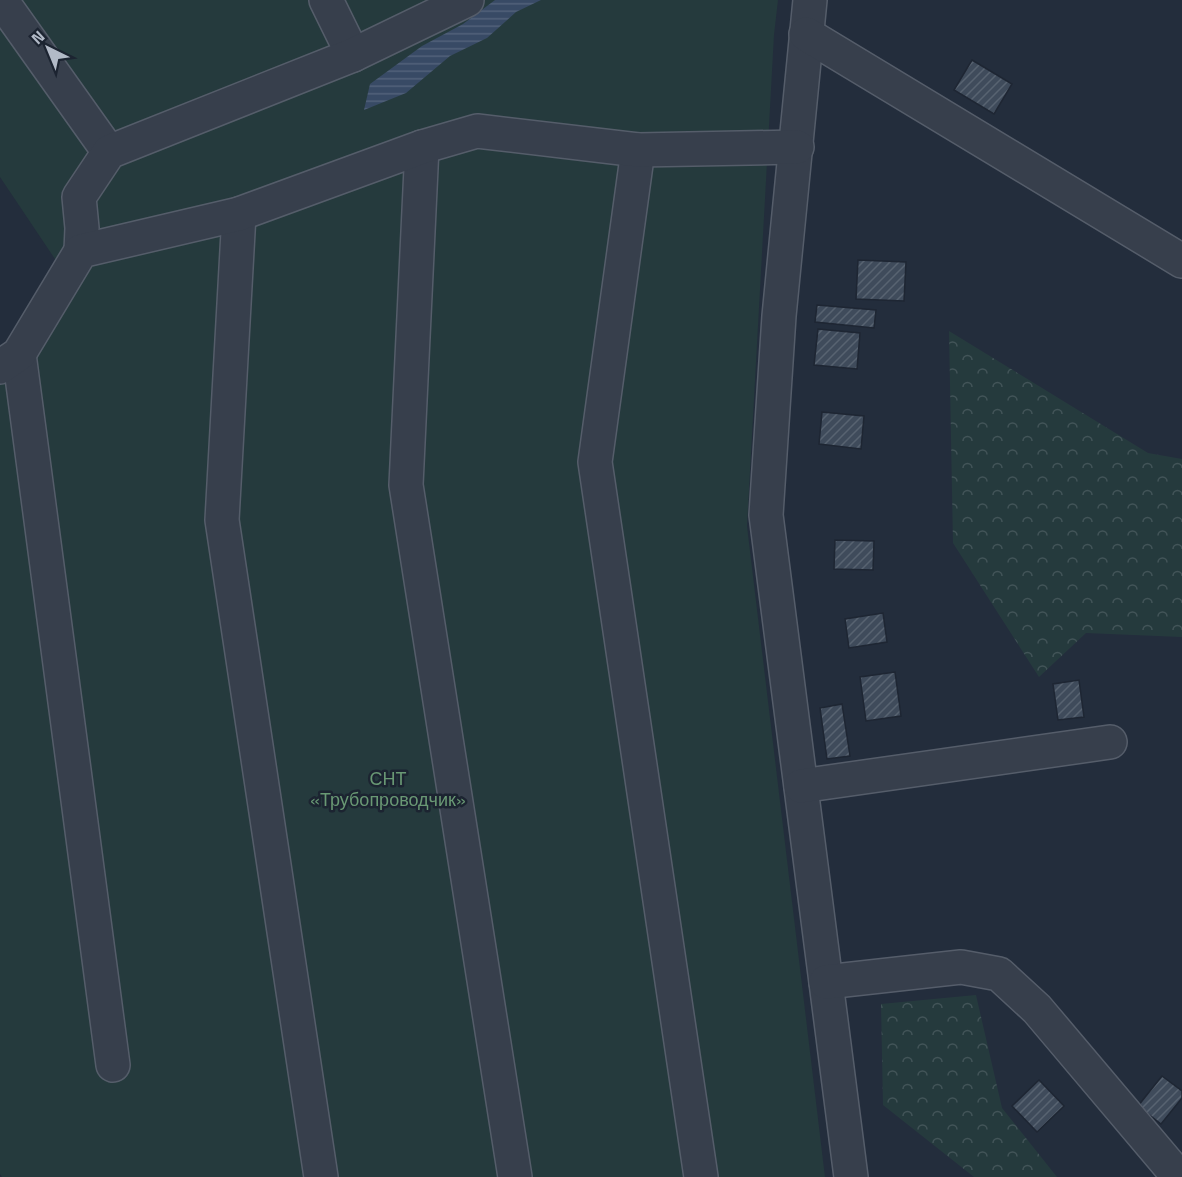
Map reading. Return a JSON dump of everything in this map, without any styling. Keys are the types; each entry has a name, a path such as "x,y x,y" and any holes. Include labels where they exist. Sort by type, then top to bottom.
{"street":[{"path":"1,0 109,152"},
{"path":"326,0 353,55"},
{"path":"113,1065 9,361 81,251 82,228 79,197 109,152 353,55 467,0"},
{"path":"810,0 779,316 766,515 851,1177"},
{"path":"806,34 1182,261"},
{"path":"81,251 239,214 422,147 477,131 638,150 797,147"},
{"path":"422,147 406,485 515,1177"},
{"path":"638,150 595,462 701,1177"},
{"path":"239,214 222,520 321,1177"},
{"path":"801,786 1110,742"},
{"path":"826,982 961,967 999,974 1037,1009 1179,1177"}],"green space":[{"name":"СНТ «Трубопроводчик»","path":"0,0 778,0 774,35 747,526 825,1177 2,1177 0,1174 0,354 63,271 0,177"},
{"path":"949,331 1148,453 1182,459 1182,637 1086,633 1039,677 953,543"},
{"path":"976,995 1002,1108 1057,1177 974,1177 883,1105 881,1004"}],"water":[{"path":"495,0 541,0 516,12 487,38 450,56 406,93 364,110 370,84 422,46 463,24"}],"building":[{"path":"972,60 1012,84 994,114 954,90"},
{"path":"858,260 906,262 904,301 856,299"},
{"path":"817,305 876,310 874,328 815,322"},
{"path":"818,329 860,333 857,369 814,365"},
{"path":"822,412 864,416 861,449 819,444"},
{"path":"835,540 874,541 873,570 834,569"},
{"path":"883,613 887,642 849,648 845,619"},
{"path":"895,672 901,716 866,721 860,677"},
{"path":"1079,680 1084,717 1058,720 1053,684"},
{"path":"842,704 850,756 827,759 820,708"},
{"path":"1162,1076 1182,1091 1182,1098 1161,1124 1138,1106"},
{"path":"1039,1080 1064,1106 1037,1132 1012,1106"}]}
